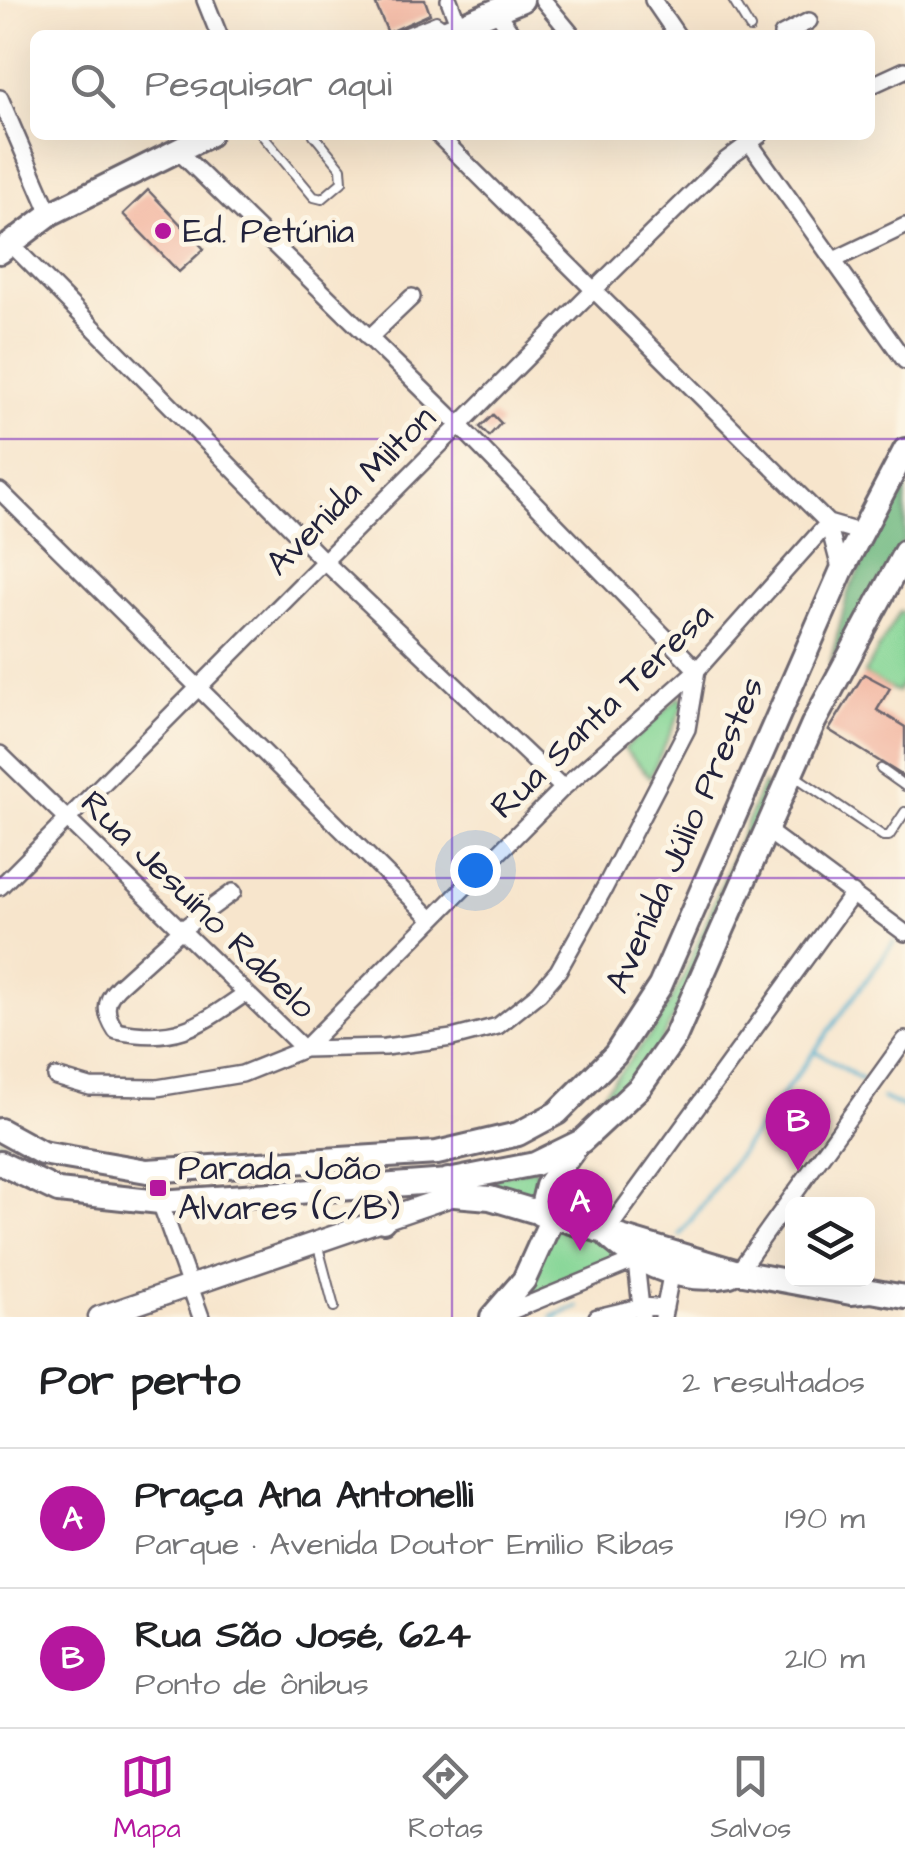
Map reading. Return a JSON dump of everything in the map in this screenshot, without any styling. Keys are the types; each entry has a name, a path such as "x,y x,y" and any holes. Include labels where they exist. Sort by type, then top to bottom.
{"main road":[{"path":"450,30 522,0"},
{"path":"3,244 50,214 199,140"},
{"name":"Avenida Júlio Prestes","path":"0,1130 42,1153 147,1172 436,1153 518,1134 556,1113 615,1055 642,1020 841,572 905,450"},
{"name":"Avenida Júlio Prestes","path":"451,1188 535,1164 582,1141 640,1088 674,1037 813,724 905,552"},
{"path":"494,1317 524,1280 546,1216 547,1186 582,1141"},
{"path":"436,1153 451,1188"},
{"path":"0,1163 58,1191 160,1202 373,1186 451,1188 605,1234 667,1257 727,1265 738,1272 851,1293 872,1290 905,1297"},
{"path":"373,1186 383,1221"},
{"path":"605,1234 636,1262 667,1257"},
{"path":"851,1293 859,1302 905,1310"}],"street":[{"path":"205,0 217,30"},
{"path":"448,0 448,30"},
{"path":"543,0 568,30"},
{"path":"653,0 674,30"},
{"path":"496,11 509,30"},
{"path":"791,30 810,20"},
{"path":"875,84 905,70"},
{"path":"0,98 50,214"},
{"path":"443,140 828,523 860,532"},
{"name":"Avenida Milton","path":"0,887 323,560 748,140"},
{"path":"753,140 905,362"},
{"path":"178,151 459,426 697,670"},
{"path":"836,259 905,226"},
{"path":"3,244 323,560 563,788"},
{"path":"370,338 412,297"},
{"path":"0,491 430,917"},
{"path":"828,523 841,572"},
{"name":"Rua Santa Teresa","path":"56,1077 90,1087 157,1088 242,1074 304,1049 430,917 563,788 697,670 828,523"},
{"name":"Rua Jesuíno Rabelo","path":"0,754 304,1049 384,1048 452,1038 498,1026 539,993 558,970 605,886 687,728 697,670"},
{"path":"766,830 905,933"},
{"path":"233,892 180,930 108,996 106,1016 116,1031 152,1038 192,1030 246,993"},
{"path":"605,1234 853,893"},
{"path":"738,1272 905,1040"},
{"path":"99,1317 383,1221 451,1188"},
{"path":"160,1202 201,1317"},
{"path":"597,1317 664,1312 667,1257"},
{"path":"494,1317 636,1262 642,1311"}],"lane":[{"path":"732,0 750,28"},
{"path":"411,30 436,20 447,30"},
{"path":"265,140 314,197 322,199 342,182 341,168 318,140"},
{"path":"881,769 905,786"},
{"path":"791,774 883,836 888,836 905,812"},
{"path":"317,1243 334,1307"}],"green space":[{"path":"905,481 905,539 830,664 848,592"},
{"path":"900,611 905,614 905,679 897,692 864,674"},
{"path":"680,696 684,704 650,777 624,749"},
{"path":"763,784 767,787 760,822 717,931 640,1082 584,1126 583,1118 656,1027 681,982"},
{"path":"0,1139 23,1157 117,1177 115,1195 64,1185 0,1156"},
{"path":"536,1168 539,1206 489,1187 494,1177"},
{"path":"555,1225 606,1237 627,1265 518,1304"}],"building":[{"path":"386,0 425,0 430,14 387,30 376,5"},
{"name":"Ed. Petúnia","path":"148,190 204,249 179,272 123,214"},
{"path":"493,415 501,423 489,436 480,427"},
{"path":"864,674 890,688 877,710 905,727 905,777 829,730"}],"waterway":[{"path":"680,1235 894,942"},
{"path":"815,1051 862,1080"},
{"path":"883,1098 905,1108"},
{"path":"552,1317 578,1307"}],"place":[{"name":"Ed. Petúnia","path":"163,231"},
{"name":"Rua São José, 624","path":"798,1171"},
{"name":"Parada João Alvares (C/B)","path":"158,1188"},
{"name":"Praça Ana Antonelli","path":"580,1251"}]}
